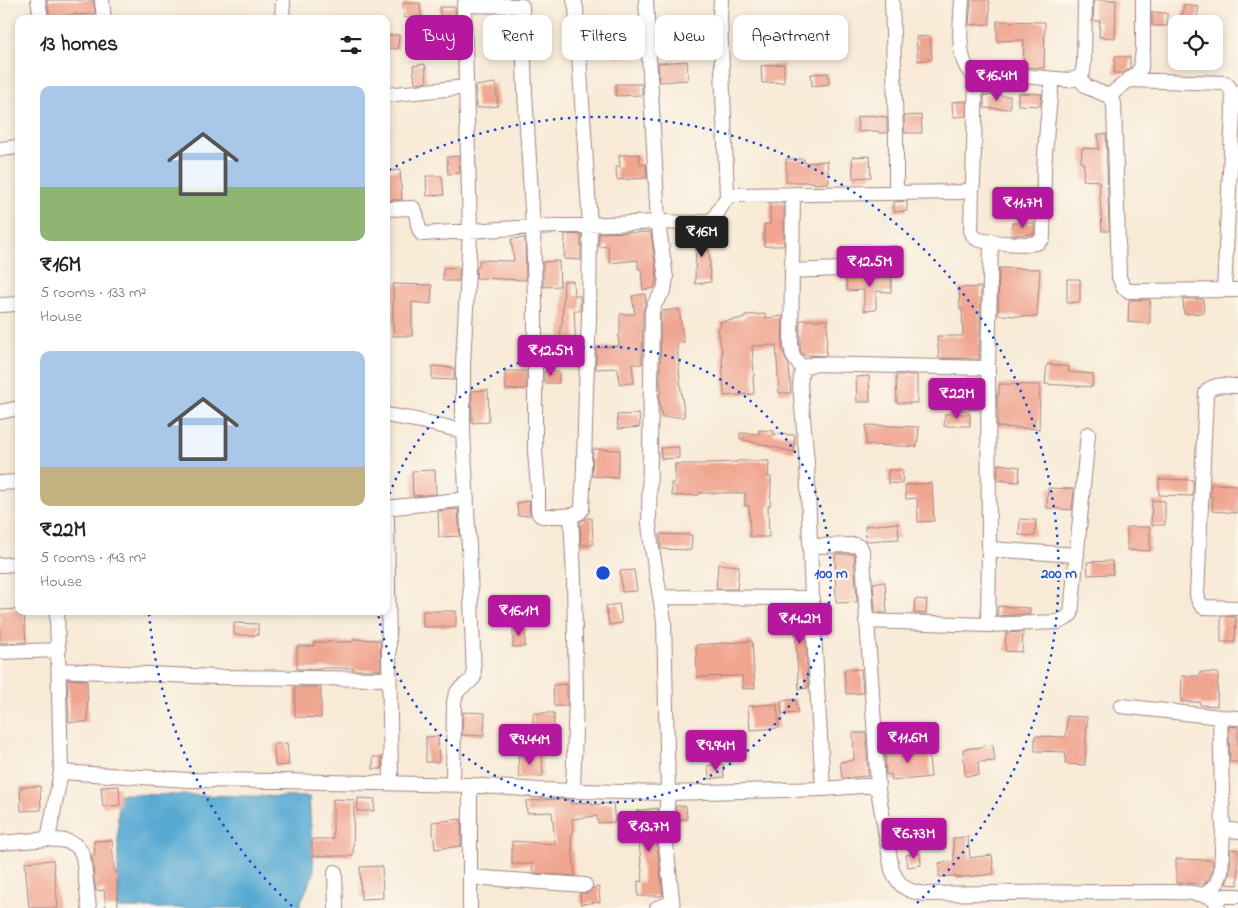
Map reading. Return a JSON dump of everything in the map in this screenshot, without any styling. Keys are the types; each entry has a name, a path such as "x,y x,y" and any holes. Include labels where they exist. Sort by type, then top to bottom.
{"street":[{"path":"38,0 40,15"},
{"path":"102,0 104,15"},
{"path":"282,15 283,0"},
{"path":"453,784 455,694 474,677 463,431 463,364 470,232 464,5 492,2 522,6 533,227 535,451 538,509 539,514 542,516 571,515 581,512 582,509 589,318 590,226 577,18 574,0"},
{"path":"646,0 658,222 666,278 664,290 652,311 649,508 651,542 664,621 668,792 666,844 672,906 657,908"},
{"path":"390,209 413,208 416,214 418,229 422,234 533,227 658,222 696,223 709,221 714,218 727,197 721,0"},
{"path":"892,0 896,192"},
{"path":"962,0 961,48 967,68 976,78 974,182 971,215 972,235 976,239 1032,243 1039,242 1043,238 1044,170 1052,79"},
{"path":"976,78 1010,75 1068,80 1079,78 1083,72 1084,62 1085,0"},
{"path":"1109,96 1141,68 1143,0"},
{"path":"1079,78 1087,87 1109,96 1114,104 1119,277 1123,287 1129,291 1231,290 1233,85 1128,80"},
{"path":"390,95 466,87"},
{"path":"0,149 15,147"},
{"path":"727,197 737,194 961,192 972,189"},
{"path":"793,194 792,346 793,356 802,368 800,385 807,462 812,598 823,789"},
{"path":"988,625 988,368 991,241"},
{"path":"792,271 887,266"},
{"path":"0,305 15,304"},
{"path":"802,368 813,364 988,368"},
{"path":"1238,386 1214,386 1209,388 1206,393 1197,595 1203,607 1238,608"},
{"path":"0,412 15,409"},
{"path":"390,416 463,431"},
{"path":"866,621 988,625 1058,622 1066,619 1071,614 1088,434"},
{"path":"0,484 15,482"},
{"path":"390,508 467,499"},
{"path":"571,515 576,697 573,791"},
{"path":"811,546 856,544 861,548 878,790 892,870 897,881 904,888 925,894 1048,892 1182,893 1212,900 1224,896 1238,896"},
{"path":"989,549 1077,555"},
{"path":"0,564 15,564"},
{"path":"660,597 812,598"},
{"path":"48,839 62,772 57,615"},
{"path":"387,615 391,783"},
{"path":"0,652 59,650"},
{"path":"60,670 216,677 389,679"},
{"path":"1121,706 1220,718 1238,718"},
{"path":"1212,900 1221,872 1223,829 1220,718"},
{"path":"62,772 189,780 453,784 573,791 668,792 823,789 861,786 871,786 878,790"},
{"path":"470,785 470,908"},
{"path":"1223,829 1238,831"},
{"path":"0,842 48,839 72,842 80,849 83,856 89,908"},
{"path":"335,872 336,908"},
{"path":"470,877 585,885"}],"water":[{"path":"118,794 309,797 314,873 298,908 118,908"}],"building":[{"path":"47,0 93,0 95,14 50,15"},
{"path":"971,0 989,0 990,24 969,25"},
{"path":"1094,0 1116,0 1115,38 1099,37 1100,21 1093,21"},
{"path":"403,3 420,3 421,15 405,15 404,18"},
{"path":"1184,4 1199,7 1198,15 1182,15"},
{"path":"440,7 455,7 455,15 440,15"},
{"path":"1152,12 1167,13 1167,26 1152,26"},
{"path":"997,21 1045,22 1044,68 1023,67 1024,40 997,41"},
{"path":"390,35 399,35 398,49 390,48"},
{"path":"930,36 932,59 918,61 916,37"},
{"path":"1115,56 1130,57 1130,68 1123,73 1114,73"},
{"path":"687,61 688,80 659,82 658,63"},
{"path":"425,64 427,82 415,83 413,66"},
{"path":"784,64 784,82 762,83 761,66"},
{"path":"828,73 829,84 812,86 811,74"},
{"path":"496,83 498,106 477,108 475,86"},
{"path":"616,84 642,84 642,95 616,96"},
{"path":"1018,93 1042,94 1040,106 1018,105"},
{"path":"984,95 1010,96 1010,109 984,108"},
{"path":"967,101 966,116 953,117 952,102"},
{"path":"875,115 887,117 887,133 879,133 878,131 858,132 857,117"},
{"path":"921,115 922,133 905,133 904,116"},
{"path":"1098,134 1106,134 1109,231 1102,231 1099,181 1083,180 1084,163 1081,163 1082,148 1099,149"},
{"path":"639,154 640,165 646,164 647,178 617,180 616,167 620,167 619,155"},
{"path":"459,156 460,173 448,174 447,157"},
{"path":"870,156 871,177 853,178 852,157"},
{"path":"786,159 804,159 804,163 827,161 829,183 786,182"},
{"path":"400,170 402,200 390,200 390,171"},
{"path":"426,176 442,176 444,195 427,196"},
{"path":"907,201 907,211 894,212 894,202"},
{"path":"770,203 784,203 784,246 764,246 764,224 770,224"},
{"path":"1012,223 1034,223 1034,234 1011,235"},
{"path":"707,230 711,282 695,284 696,232"},
{"path":"651,232 657,278 654,288 643,290 638,260 610,263 608,246 599,247 599,233"},
{"path":"565,234 581,235 581,260 564,259"},
{"path":"525,238 526,280 476,278 479,260 514,261 511,239"},
{"path":"874,246 897,246 897,266 891,259 875,259"},
{"path":"559,261 560,286 543,287 543,262"},
{"path":"459,267 459,281 443,281 443,268"},
{"path":"999,268 1040,269 1037,317 998,315"},
{"path":"892,274 891,292 876,291 876,310 864,311 864,290 847,291 846,277 887,276"},
{"path":"1067,279 1080,279 1080,302 1067,303"},
{"path":"564,281 573,281 574,295 580,296 580,311 574,310 576,348 561,349 560,326 562,326"},
{"path":"393,284 432,285 431,304 412,302 412,336 393,336"},
{"path":"981,287 979,359 939,358 937,336 963,336 959,288"},
{"path":"645,294 642,364 632,364 634,383 619,384 618,368 596,369 596,348 619,346 620,314 635,314 632,296"},
{"path":"1183,299 1203,299 1204,313 1184,314"},
{"path":"1129,300 1150,300 1150,324 1128,322"},
{"path":"679,309 684,343 677,344 685,417 662,417 659,400 661,393 661,311"},
{"path":"765,314 766,318 783,316 782,348 789,366 791,393 779,393 776,345 752,346 754,394 724,396 722,352 718,328 721,327 720,322 745,318 745,315"},
{"path":"800,320 828,320 826,356 803,355 800,345"},
{"path":"1047,364 1069,367 1068,372 1093,374 1092,387 1045,384"},
{"path":"432,366 454,368 454,380 432,379"},
{"path":"505,371 526,371 526,389 506,390"},
{"path":"544,371 559,372 559,383 544,383"},
{"path":"896,375 917,375 917,403 897,403"},
{"path":"869,376 870,402 857,402 856,377"},
{"path":"999,384 1040,385 1039,429 997,427"},
{"path":"488,390 489,422 472,423 472,391"},
{"path":"963,396 979,396 979,409 963,410"},
{"path":"639,414 640,427 618,429 617,415"},
{"path":"945,414 970,414 970,426 944,426"},
{"path":"866,425 919,427 917,447 866,445"},
{"path":"759,430 774,431 773,434 795,435 794,452 740,439 740,433 759,434"},
{"path":"679,447 679,458 661,459 661,448"},
{"path":"593,449 620,450 617,478 592,476"},
{"path":"769,461 768,477 771,477 771,490 770,506 768,506 769,537 750,537 749,506 745,506 745,493 699,493 699,495 672,496 671,483 675,483 675,464"},
{"path":"998,464 1020,467 1019,482 997,480"},
{"path":"435,470 436,494 413,496 412,471"},
{"path":"888,470 903,470 902,484 888,483"},
{"path":"1159,479 1193,480 1193,496 1159,495"},
{"path":"932,483 934,521 918,522 917,498 906,499 905,485"},
{"path":"1211,484 1238,485 1237,513 1212,511 1213,497 1210,497"},
{"path":"1048,488 1074,489 1072,510 1047,508"},
{"path":"1152,500 1165,501 1165,525 1151,525"},
{"path":"529,501 530,515 518,516 517,503"},
{"path":"458,509 460,536 439,537 438,511"},
{"path":"587,518 592,518 593,545 581,545 580,522"},
{"path":"1020,519 1036,520 1035,536 1019,535"},
{"path":"898,523 899,539 866,541 865,526"},
{"path":"1127,527 1150,527 1150,551 1127,550"},
{"path":"660,534 692,535 691,550 661,549"},
{"path":"835,554 854,554 857,602 836,603"},
{"path":"1112,561 1113,574 1088,575 1087,562"},
{"path":"718,564 739,566 737,589 716,589"},
{"path":"634,570 637,591 622,592 620,571"},
{"path":"885,582 887,613 875,613 873,583"},
{"path":"915,599 927,600 926,614 914,613"},
{"path":"619,604 622,623 609,625 606,606"},
{"path":"998,606 1030,608 1030,614 997,616"},
{"path":"792,607 804,607 808,688 799,689 795,629 790,629"},
{"path":"15,609 15,615 24,615 26,642 0,643 0,610"},
{"path":"423,611 456,611 456,627 423,627"},
{"path":"1221,616 1236,617 1235,642 1221,642"},
{"path":"234,623 258,624 258,635 234,635"},
{"path":"513,627 525,627 525,647 513,647"},
{"path":"1023,632 1022,652 1005,651 1006,633"},
{"path":"353,639 380,640 381,670 353,670 353,668 297,669 297,646 314,646 314,642 353,642"},
{"path":"752,641 755,688 743,689 742,676 697,677 696,645"},
{"path":"861,669 863,693 846,694 844,670"},
{"path":"1200,672 1218,673 1217,706 1200,705 1200,702 1181,702 1182,676 1200,676"},
{"path":"67,679 87,680 88,722 69,722"},
{"path":"567,684 567,706 554,706 553,685"},
{"path":"295,687 321,687 321,718 295,717"},
{"path":"796,699 798,713 782,714 781,701"},
{"path":"777,704 779,728 750,730 748,706"},
{"path":"463,712 485,713 484,736 462,735"},
{"path":"533,713 554,713 554,727 533,728"},
{"path":"1067,716 1087,717 1085,765 1065,764 1066,752 1035,751 1035,736 1066,737"},
{"path":"1229,726 1238,727 1238,762 1230,762"},
{"path":"853,733 866,733 868,776 842,778 840,762 854,760"},
{"path":"438,736 439,762 426,762 426,737"},
{"path":"287,743 289,765 275,766 274,744"},
{"path":"993,745 995,761 978,762 979,775 965,776 963,749"},
{"path":"928,748 931,777 892,781 891,774 886,775 885,752"},
{"path":"542,754 543,776 519,777 518,755"},
{"path":"373,757 382,757 382,769 373,769"},
{"path":"723,764 724,777 709,779 708,766"},
{"path":"40,786 41,810 21,811 20,787"},
{"path":"119,786 120,805 103,807 101,787"},
{"path":"358,798 375,799 374,811 357,811"},
{"path":"333,799 354,800 353,856 312,856 312,839 333,839"},
{"path":"570,800 571,804 613,803 615,822 598,823 597,816 572,819 573,835 571,835 575,876 532,873 533,864 512,864 512,841 555,844 552,812 527,813 526,801"},
{"path":"676,806 686,806 687,819 675,820"},
{"path":"658,808 657,845 663,896 638,896 638,881 643,882 636,811"},
{"path":"461,819 461,846 435,849 432,822"},
{"path":"968,837 970,858 992,855 994,874 956,878 956,876 939,877 939,863 954,861 953,838"},
{"path":"112,840 114,871 116,871 118,889 118,907 106,908 104,890 96,891 92,856 95,856 94,841"},
{"path":"1231,849 1238,850 1238,885 1226,884 1230,873"},
{"path":"920,853 921,865 908,867 906,855"},
{"path":"1176,859 1213,860 1209,878 1204,884 1176,883"},
{"path":"53,860 58,908 29,908 25,862"},
{"path":"382,866 383,898 361,899 360,867"},
{"path":"599,887 600,902 581,904 580,893 588,893 593,888"}]}
